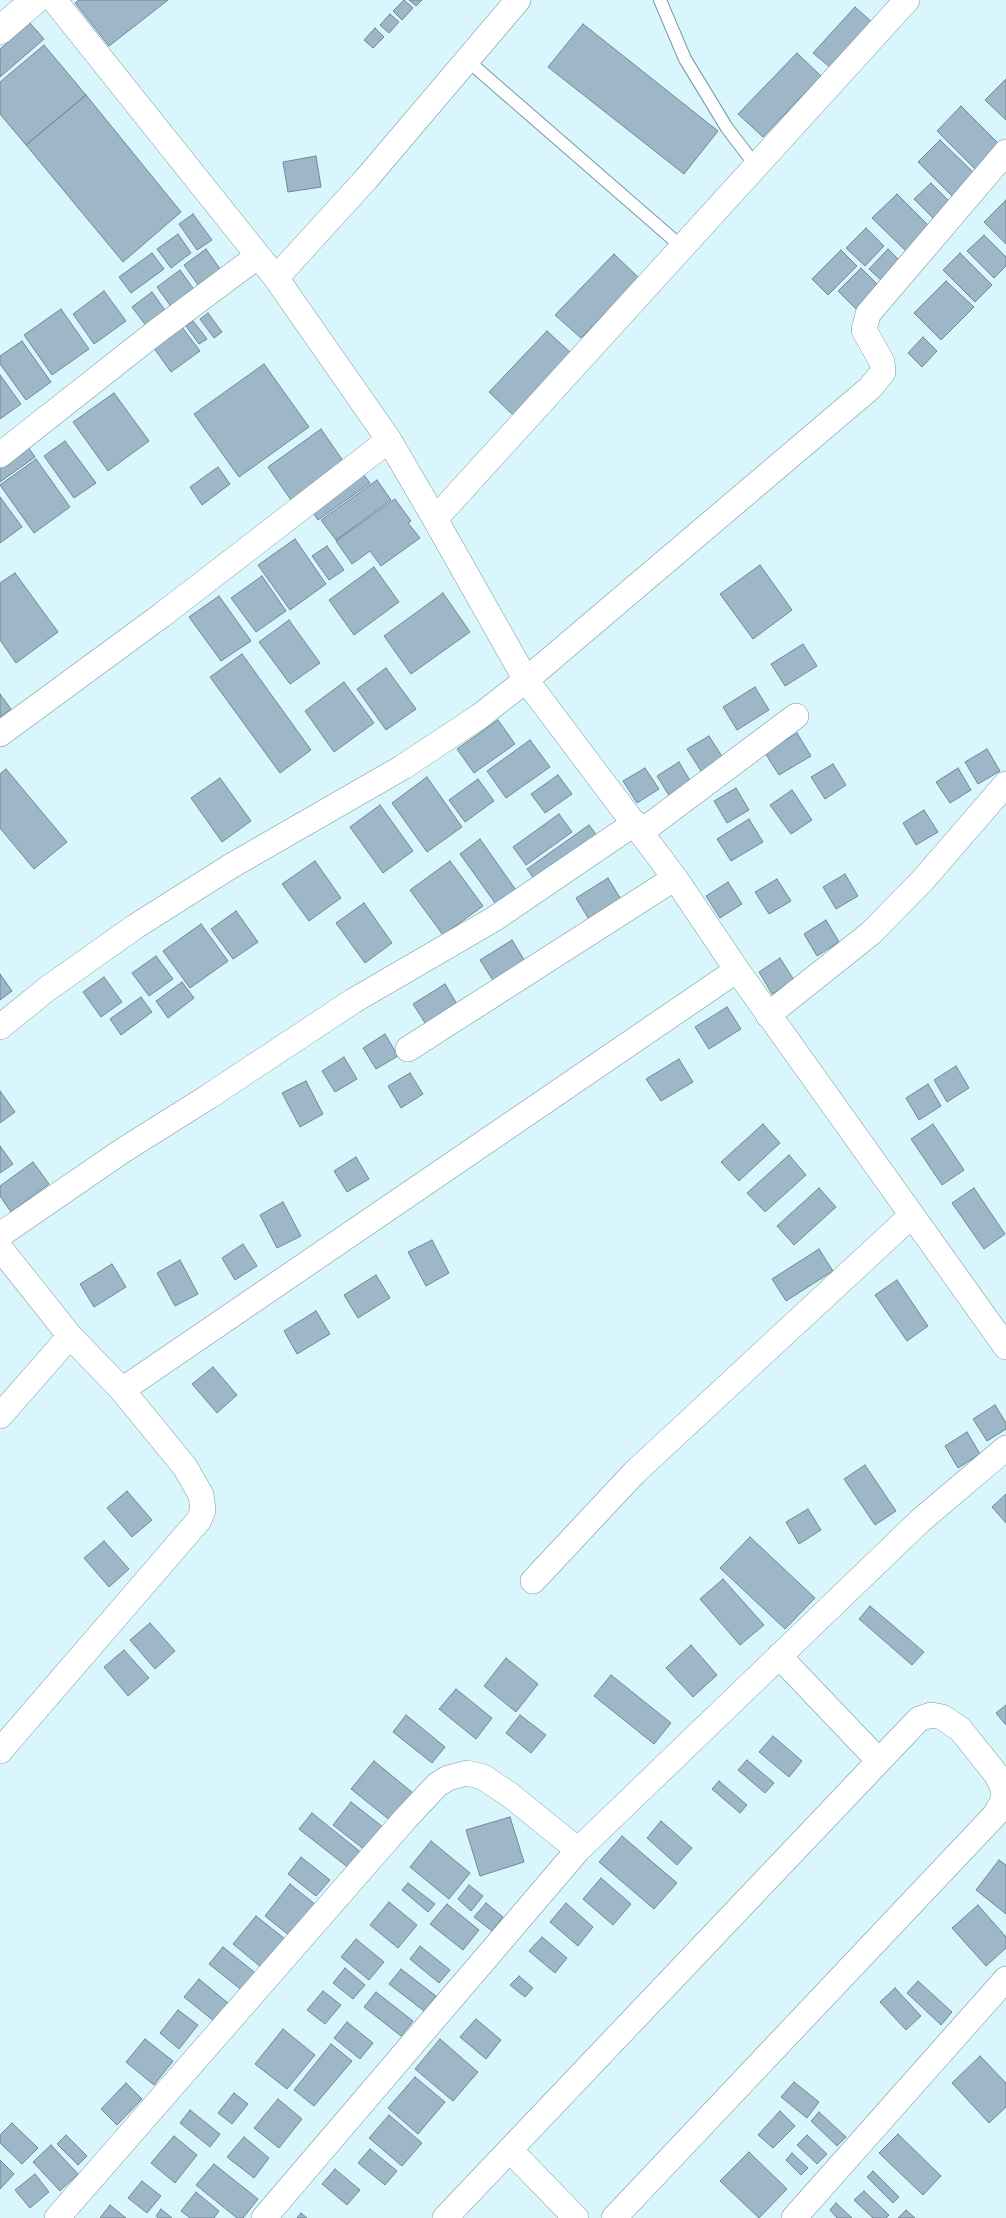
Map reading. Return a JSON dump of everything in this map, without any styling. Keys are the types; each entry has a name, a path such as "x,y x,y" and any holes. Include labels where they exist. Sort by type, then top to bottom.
{"street":[{"path":"0,30 35,0"},
{"path":"54,0 276,278 389,440 526,680 675,878 768,1015 1006,1347"},
{"path":"276,278 367,178 518,0"},
{"path":"435,519 907,0"},
{"path":"0,1027 47,989 136,926 231,866 403,767 480,716 526,680 837,417 879,379 883,372 882,362 864,330 868,314 1006,152"},
{"path":"0,455 156,332 258,256"},
{"path":"0,734 162,615 389,440"},
{"path":"0,1235 122,1151 208,1098 353,1001 494,918 638,828 796,716"},
{"path":"768,1015 871,933 922,880 1006,784"},
{"path":"408,1049 675,878"},
{"path":"122,1390 737,970"},
{"path":"533,1581 635,1472 911,1216"},
{"path":"0,1248 70,1336 122,1390 185,1467 201,1495 203,1510 199,1520 0,1751"},
{"path":"0,1416 70,1336"},
{"path":"264,2218 578,1850 921,1520 1006,1448"},
{"path":"779,1656 879,1761"},
{"path":"445,2218 911,1725 919,1719 930,1715 942,1717 960,1729 996,1774 1003,1788 1003,1800 995,1815 614,2218"},
{"path":"57,2218 438,1785 448,1778 467,1774 483,1777 510,1795 578,1850"},
{"path":"794,2218 1006,1979"},
{"path":"510,2150 576,2218"}],"lane":[{"path":"660,0 685,59 727,128 756,166"},
{"path":"467,60 682,247"}],"building":[{"path":"79,0 168,0 109,46 75,3"},
{"path":"404,0 413,8 402,20 393,11"},
{"path":"409,0 422,0 416,6"},
{"path":"855,7 873,23 831,68 813,53"},
{"path":"390,14 399,22 389,33 380,25"},
{"path":"30,23 44,39 0,77 0,49"},
{"path":"583,24 718,131 684,174 548,67"},
{"path":"375,28 384,37 373,48 364,40"},
{"path":"44,45 86,95 26,145 0,114 0,82"},
{"path":"797,53 821,76 763,137 738,114"},
{"path":"1006,79 1006,120 985,100"},
{"path":"86,95 181,212 123,262 26,145"},
{"path":"961,106 1002,147 978,172 937,131"},
{"path":"940,140 975,174 953,197 918,162"},
{"path":"316,156 321,187 288,192 283,162"},
{"path":"931,183 957,209 940,225 914,199"},
{"path":"897,194 935,232 911,256 872,218"},
{"path":"1006,200 1006,244 984,222"},
{"path":"193,214 212,240 197,250 179,224"},
{"path":"866,228 884,246 865,266 846,248"},
{"path":"178,234 191,253 171,268 157,249"},
{"path":"984,235 1006,257 1006,266 994,278 967,251"},
{"path":"206,249 223,273 201,289 184,265"},
{"path":"888,249 902,263 883,282 869,269"},
{"path":"841,250 857,266 828,295 812,279"},
{"path":"152,253 164,269 131,293 119,277"},
{"path":"960,253 992,285 975,302 943,270"},
{"path":"614,254 639,278 581,338 555,315"},
{"path":"861,268 881,288 858,311 838,291"},
{"path":"180,270 195,291 172,308 157,287"},
{"path":"946,281 974,307 941,340 914,313"},
{"path":"104,291 126,321 94,344 73,314"},
{"path":"152,292 167,313 147,327 132,307"},
{"path":"61,309 89,349 52,375 24,335"},
{"path":"208,313 222,332 214,338 200,319"},
{"path":"193,321 207,339 199,344 186,326"},
{"path":"182,327 200,351 171,372 153,347"},
{"path":"547,331 572,354 514,416 489,392"},
{"path":"923,337 937,351 922,367 908,353"},
{"path":"22,341 51,382 26,400 0,364 0,356"},
{"path":"264,364 309,427 239,477 194,414"},
{"path":"0,375 21,404 0,419"},
{"path":"114,393 149,441 108,471 73,422"},
{"path":"321,429 346,465 293,503 268,467"},
{"path":"23,440 35,457 0,482 0,456"},
{"path":"65,441 96,483 74,498 44,456"},
{"path":"36,459 70,507 34,533 0,485"},
{"path":"218,467 230,484 202,505 190,487"},
{"path":"363,474 370,483 318,520 311,510"},
{"path":"377,480 391,500 336,540 321,520"},
{"path":"0,497 22,527 0,543"},
{"path":"395,499 411,521 408,523 420,538 381,566 370,551 352,564 336,541"},
{"path":"295,539 326,584 290,610 258,565"},
{"path":"327,546 344,570 329,580 312,556"},
{"path":"760,565 792,610 753,639 720,594"},
{"path":"374,567 399,602 354,635 329,600"},
{"path":"15,573 58,632 16,663 0,640 0,583"},
{"path":"262,576 286,611 256,632 231,598"},
{"path":"443,593 470,632 411,674 384,636"},
{"path":"219,596 251,641 221,661 189,617"},
{"path":"289,620 320,663 290,684 259,642"},
{"path":"803,644 817,666 785,686 771,664"},
{"path":"242,654 311,750 280,773 210,677"},
{"path":"386,668 416,709 386,730 357,689"},
{"path":"344,682 374,723 334,752 305,711"},
{"path":"755,687 769,710 737,730 723,707"},
{"path":"0,694 11,709 0,717"},
{"path":"498,720 515,744 474,773 457,749"},
{"path":"797,733 811,756 779,775 765,753"},
{"path":"709,736 723,758 701,771 687,749"},
{"path":"530,740 550,767 506,798 487,771"},
{"path":"987,749 1000,771 978,784 965,762"},
{"path":"679,762 692,784 670,797 657,776"},
{"path":"833,764 846,785 825,799 811,777"},
{"path":"645,768 659,789 637,803 623,781"},
{"path":"958,768 971,790 950,803 936,782"},
{"path":"6,769 67,842 34,869 0,828 0,774"},
{"path":"558,775 572,794 545,813 531,794"},
{"path":"427,777 462,827 427,852 392,803"},
{"path":"220,778 251,821 222,842 191,798"},
{"path":"478,779 494,801 465,822 449,800"},
{"path":"736,788 749,810 727,823 714,801"},
{"path":"792,790 812,820 791,834 770,805"},
{"path":"380,805 413,851 383,873 350,827"},
{"path":"924,810 938,832 916,845 903,823"},
{"path":"559,814 572,832 526,865 513,847"},
{"path":"749,819 763,842 731,861 717,839"},
{"path":"589,825 601,841 539,885 527,869"},
{"path":"480,839 518,893 498,907 460,854"},
{"path":"315,861 341,898 309,921 282,884"},
{"path":"450,861 483,906 443,935 410,890"},
{"path":"845,874 858,896 836,909 823,887"},
{"path":"608,878 622,901 590,921 576,898"},
{"path":"777,879 791,901 769,914 755,892"},
{"path":"728,882 742,904 720,918 706,896"},
{"path":"364,903 392,943 365,963 336,923"},
{"path":"236,911 258,942 233,959 211,929"},
{"path":"826,920 839,942 817,956 804,934"},
{"path":"201,924 228,961 190,988 163,951"},
{"path":"512,940 526,963 494,982 480,960"},
{"path":"156,956 173,979 149,996 132,973"},
{"path":"780,958 794,980 772,994 759,972"},
{"path":"0,974 12,991 0,1000"},
{"path":"104,977 122,1002 101,1017 83,992"},
{"path":"182,982 194,998 168,1018 156,1001"},
{"path":"445,984 458,1006 427,1026 413,1004"},
{"path":"141,997 152,1012 121,1035 110,1019"},
{"path":"727,1007 741,1029 709,1049 695,1027"},
{"path":"385,1034 398,1056 376,1069 363,1048"},
{"path":"344,1057 357,1079 335,1092 322,1071"},
{"path":"679,1059 693,1082 661,1101 646,1079"},
{"path":"956,1066 969,1088 947,1102 934,1080"},
{"path":"410,1073 423,1094 401,1108 388,1086"},
{"path":"306,1081 323,1114 300,1127 282,1093"},
{"path":"928,1084 941,1106 919,1120 906,1098"},
{"path":"0,1091 15,1112 0,1123"},
{"path":"763,1124 780,1143 739,1181 721,1162"},
{"path":"933,1124 964,1170 942,1185 911,1139"},
{"path":"0,1146 13,1164 0,1173"},
{"path":"789,1155 806,1175 765,1212 747,1193"},
{"path":"356,1157 369,1179 347,1192 334,1171"},
{"path":"33,1162 49,1184 11,1212 0,1196 0,1186"},
{"path":"819,1188 836,1207 794,1245 777,1226"},
{"path":"974,1188 1005,1234 984,1249 952,1203"},
{"path":"283,1202 301,1236 277,1248 260,1215"},
{"path":"432,1240 449,1273 426,1286 408,1252"},
{"path":"243,1244 257,1266 235,1280 222,1258"},
{"path":"819,1249 833,1271 786,1301 772,1279"},
{"path":"180,1260 198,1294 175,1306 157,1273"},
{"path":"112,1264 126,1287 94,1307 80,1284"},
{"path":"376,1275 390,1298 358,1318 344,1295"},
{"path":"897,1280 928,1326 907,1341 875,1295"},
{"path":"316,1311 330,1334 297,1354 284,1331"},
{"path":"213,1367 237,1395 217,1413 192,1384"},
{"path":"995,1405 1006,1423 1006,1429 987,1441 973,1419"},
{"path":"967,1432 980,1454 958,1468 945,1446"},
{"path":"865,1465 896,1511 875,1525 844,1479"},
{"path":"127,1491 152,1520 132,1537 107,1508"},
{"path":"1006,1494 1006,1523 992,1507"},
{"path":"808,1509 821,1530 799,1544 786,1522"},
{"path":"750,1537 815,1598 785,1629 720,1568"},
{"path":"104,1541 129,1569 109,1587 84,1558"},
{"path":"723,1579 764,1625 740,1645 700,1599"},
{"path":"870,1606 924,1652 912,1665 859,1619"},
{"path":"150,1623 175,1651 155,1669 130,1640"},
{"path":"691,1645 717,1675 693,1697 666,1668"},
{"path":"124,1650 149,1678 128,1696 104,1667"},
{"path":"506,1658 538,1684 516,1712 484,1686"},
{"path":"611,1675 671,1723 654,1744 594,1696"},
{"path":"456,1689 492,1718 476,1739 439,1709"},
{"path":"1006,1705 1006,1725 996,1713"},
{"path":"406,1715 445,1747 432,1763 393,1732"},
{"path":"520,1715 546,1735 531,1753 506,1733"},
{"path":"773,1736 802,1761 789,1777 759,1752"},
{"path":"747,1760 774,1783 765,1793 738,1770"},
{"path":"374,1761 413,1793 391,1821 351,1789"},
{"path":"719,1781 747,1805 740,1813 712,1789"},
{"path":"351,1802 383,1827 365,1850 333,1825"},
{"path":"312,1813 363,1854 350,1869 299,1829"},
{"path":"510,1817 524,1862 480,1876 466,1830"},
{"path":"661,1821 692,1848 677,1865 647,1838"},
{"path":"622,1836 677,1883 654,1909 599,1862"},
{"path":"431,1841 470,1873 449,1899 410,1867"},
{"path":"301,1857 330,1880 316,1896 288,1874"},
{"path":"999,1860 1006,1865 1006,1914 976,1890"},
{"path":"601,1878 631,1904 613,1925 583,1899"},
{"path":"408,1883 435,1904 428,1912 402,1890"},
{"path":"290,1884 321,1909 295,1940 265,1916"},
{"path":"469,1885 483,1896 471,1911 458,1899"},
{"path":"389,1902 417,1925 398,1948 370,1925"},
{"path":"486,1903 503,1917 492,1931 474,1917"},
{"path":"566,1903 593,1927 578,1946 550,1922"},
{"path":"447,1904 479,1930 463,1950 430,1924"},
{"path":"978,1905 1006,1937 1006,1948 986,1966 952,1928"},
{"path":"256,1916 290,1943 267,1972 233,1944"},
{"path":"542,1937 567,1958 555,1973 529,1951"},
{"path":"356,1939 384,1962 369,1980 341,1957"},
{"path":"420,1946 450,1970 439,1983 410,1959"},
{"path":"223,1947 258,1975 244,1992 209,1964"},
{"path":"345,1968 365,1985 353,1999 333,1983"},
{"path":"401,1969 436,1996 424,2011 389,1984"},
{"path":"519,1976 533,1988 525,1997 510,1985"},
{"path":"199,1979 228,2003 214,2021 184,1997"},
{"path":"918,1981 952,2012 941,2025 907,1993"},
{"path":"895,1988 921,2016 906,2030 880,2002"},
{"path":"323,1991 341,2005 325,2024 307,2010"},
{"path":"376,1992 413,2021 401,2036 364,2007"},
{"path":"178,2010 198,2025 179,2049 160,2033"},
{"path":"476,2019 501,2040 486,2059 460,2037"},
{"path":"347,2022 373,2043 360,2059 334,2038"},
{"path":"283,2029 315,2055 287,2089 255,2064"},
{"path":"145,2039 173,2061 154,2085 126,2062"},
{"path":"440,2039 478,2072 453,2101 415,2069"},
{"path":"331,2044 352,2061 314,2106 294,2090"},
{"path":"980,2056 1006,2083 1006,2107 989,2123 952,2083"},
{"path":"415,2077 445,2102 418,2134 388,2108"},
{"path":"794,2082 819,2102 807,2118 781,2097"},
{"path":"126,2083 142,2099 117,2125 101,2109"},
{"path":"234,2093 248,2104 232,2124 218,2113"},
{"path":"278,2099 302,2119 279,2148 254,2128"},
{"path":"190,2110 220,2134 210,2147 180,2123"},
{"path":"780,2111 795,2126 773,2148 758,2135"},
{"path":"819,2112 846,2137 837,2146 811,2121"},
{"path":"389,2115 422,2143 402,2166 369,2138"},
{"path":"12,2123 38,2148 22,2164 0,2143 0,2135"},
{"path":"898,2134 941,2176 923,2195 879,2153"},
{"path":"66,2135 87,2156 78,2165 57,2144"},
{"path":"807,2135 827,2154 817,2164 797,2145"},
{"path":"174,2136 197,2155 175,2183 151,2163"},
{"path":"244,2137 269,2158 254,2178 227,2157"},
{"path":"51,2145 78,2174 60,2191 33,2162"},
{"path":"370,2149 397,2171 385,2185 358,2163"},
{"path":"749,2152 787,2189 759,2218 720,2181"},
{"path":"792,2153 808,2168 801,2175 786,2160"},
{"path":"0,2160 14,2174 0,2189"},
{"path":"214,2164 258,2199 243,2218 237,2218 196,2185"},
{"path":"335,2169 360,2190 347,2205 322,2184"},
{"path":"873,2171 899,2197 893,2203 867,2177"},
{"path":"35,2174 49,2192 30,2208 15,2190"},
{"path":"142,2181 161,2196 147,2213 128,2198"},
{"path":"864,2191 889,2215 886,2218 873,2218 854,2200"},
{"path":"196,2192 219,2211 214,2218 190,2218 181,2211"},
{"path":"836,2203 852,2218 837,2218 830,2210"},
{"path":"110,2205 126,2218 100,2218"},
{"path":"161,2209 172,2218 158,2218 156,2216"},
{"path":"906,2210 915,2218 898,2218"},
{"path":"301,2213 307,2218 297,2218"}]}
